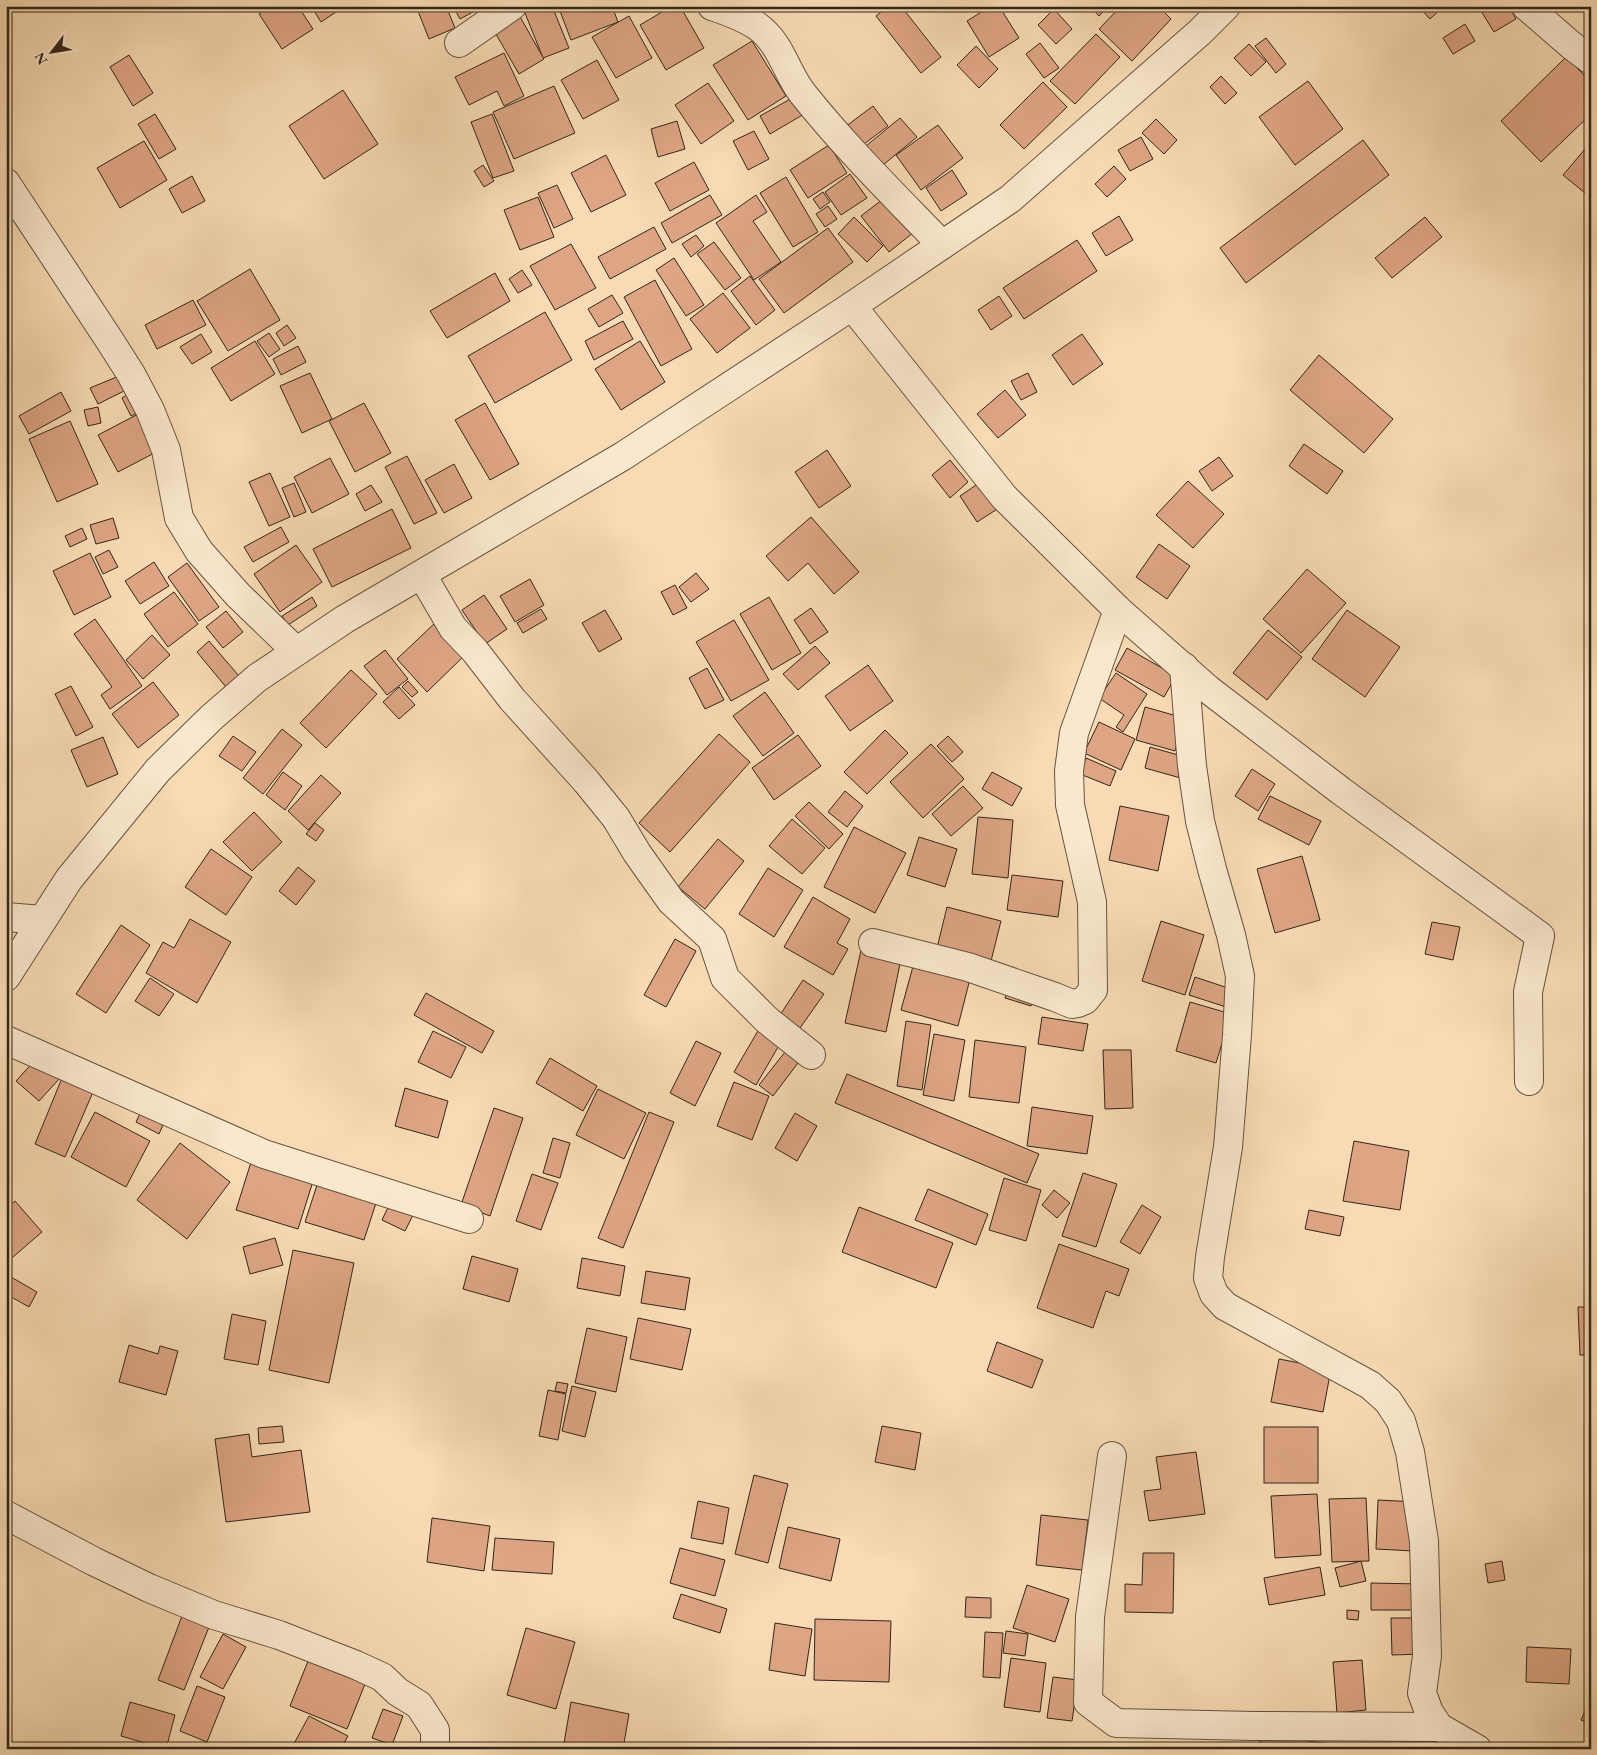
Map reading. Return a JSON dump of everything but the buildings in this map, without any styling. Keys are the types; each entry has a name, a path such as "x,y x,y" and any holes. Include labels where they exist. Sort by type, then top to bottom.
{"street":[{"path":"459,43 512,6"},
{"path":"712,6 757,26 779,50 801,92 844,143 942,245"},
{"path":"6,977 69,879 158,770 212,717 257,678 345,620 623,456 852,306 1010,199 1200,32 1226,6"},
{"path":"1526,6 1591,60"},
{"path":"6,183 115,349 150,410 166,450 179,518 199,550 238,595 296,651"},
{"path":"852,306 1004,497 1118,610 1209,690 1341,790 1540,936 1528,992 1530,1081"},
{"path":"422,575 453,628 475,651 512,699 586,781 616,818 637,853 672,901 712,939 725,978 767,1020 811,1055"},
{"path":"873,943 968,967 1072,1004 1078,1004 1085,1000 1093,990 1092,902 1070,805 1069,771 1074,733 1118,610"},
{"path":"1184,667 1192,766 1200,821 1231,935 1240,976 1228,1147 1208,1278 1214,1294 1225,1306 1370,1385 1388,1401 1401,1421 1410,1452 1424,1540 1427,1656 1422,1693 1429,1712 1439,1728 1476,1749"},
{"path":"6,917 42,920"},
{"path":"6,1040 264,1154 469,1219"},
{"path":"1112,1456 1090,1617 1088,1702 1116,1723 1439,1728"},
{"path":"6,1515 95,1562 214,1616 280,1635 356,1665 382,1678 398,1692 419,1706 435,1730 435,1749"}]}
